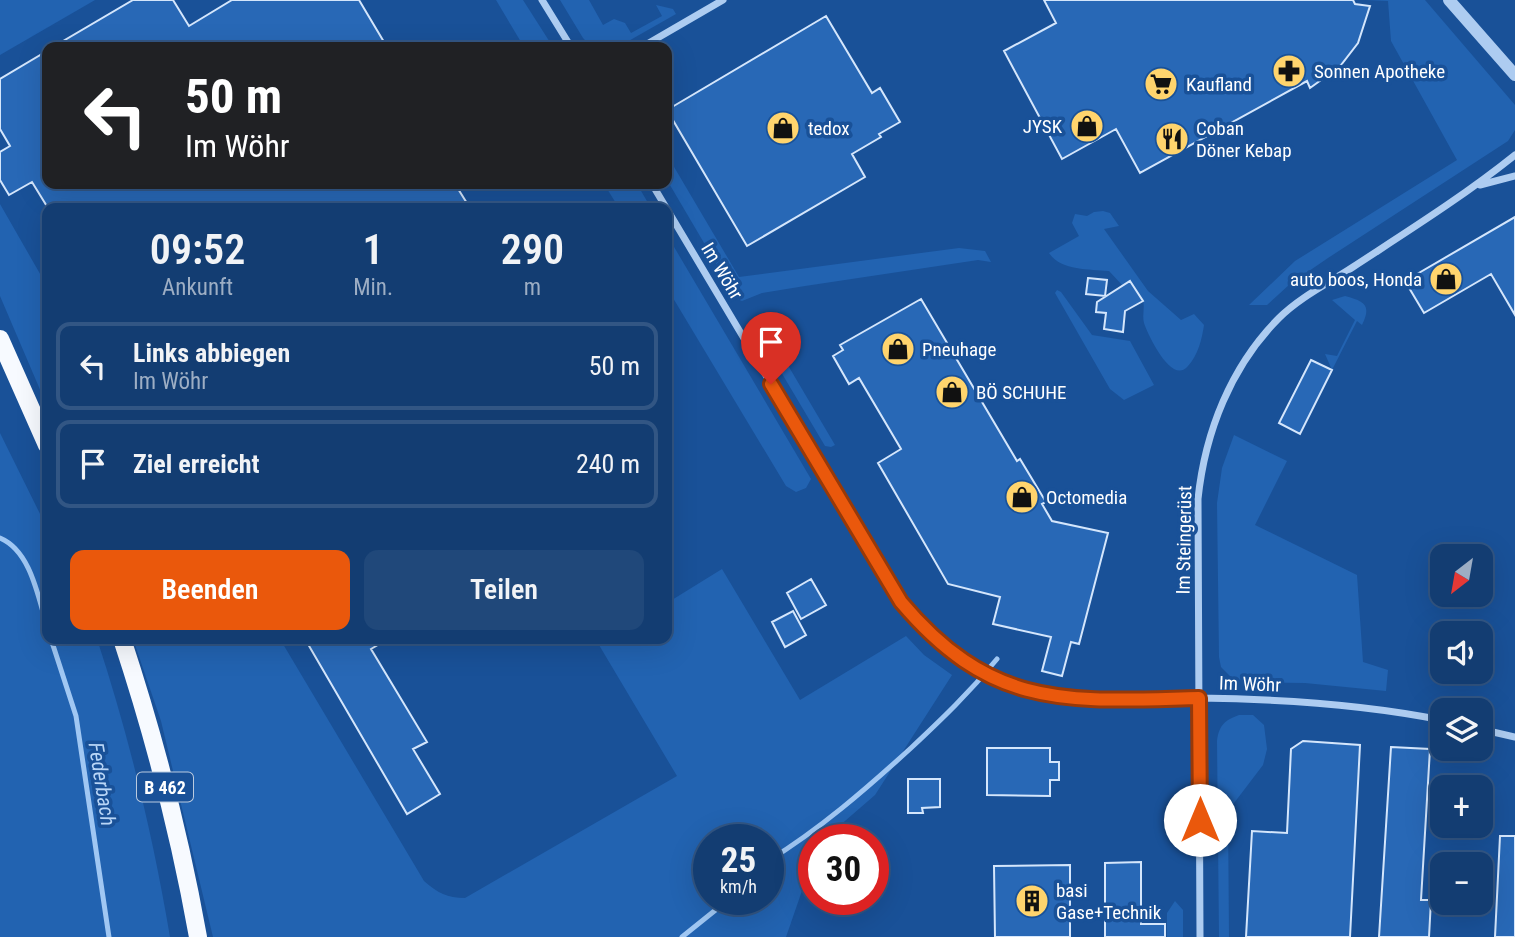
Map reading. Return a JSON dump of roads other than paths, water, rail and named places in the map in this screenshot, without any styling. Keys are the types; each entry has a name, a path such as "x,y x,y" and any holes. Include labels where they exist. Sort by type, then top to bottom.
{"main road":[{"path":"0,339 42,433"},
{"path":"0,354 26,396"},
{"name":"B 462","path":"124,644 147,716 188,879 198,937"}],"street":[{"path":"542,0 568,42"},
{"path":"651,42 723,0"},
{"path":"1449,0 1515,75"},
{"name":"Im Steingerüst","path":"1200,937 1199,485 1209,440 1231,384 1251,351 1289,310 1476,186 1515,155"},
{"name":"Im Steingerüst","path":"1476,186 1515,176"},
{"name":"Im Wöhr","path":"672,218 894,591 920,625 948,650 977,670 1030,692 1096,700 1199,698 1336,703 1430,717"},
{"path":"1493,732 1515,737"}],"waterway":[{"name":"Federbach","path":"0,538 11,544 26,564 42,609"},
{"name":"Federbach","path":"53,644 76,716 109,937"},
{"path":"784,851 824,822 911,748 945,716 997,659"},
{"path":"682,937 709,915"}],"place":[{"name":"Sonnen Apotheke","path":"1289,71"},
{"name":"Kaufland","path":"1161,84"},
{"name":"JYSK","path":"1087,126"},
{"name":"tedox","path":"783,128"},
{"name":"Coban Döner Kebap","path":"1172,139"},
{"name":"auto boos, Honda","path":"1446,279"},
{"name":"Pneuhage","path":"898,349"},
{"name":"BÖ SCHUHE","path":"952,392"},
{"name":"Octomedia","path":"1022,497"},
{"name":"basi Gase+Technik","path":"1032,901"}]}
